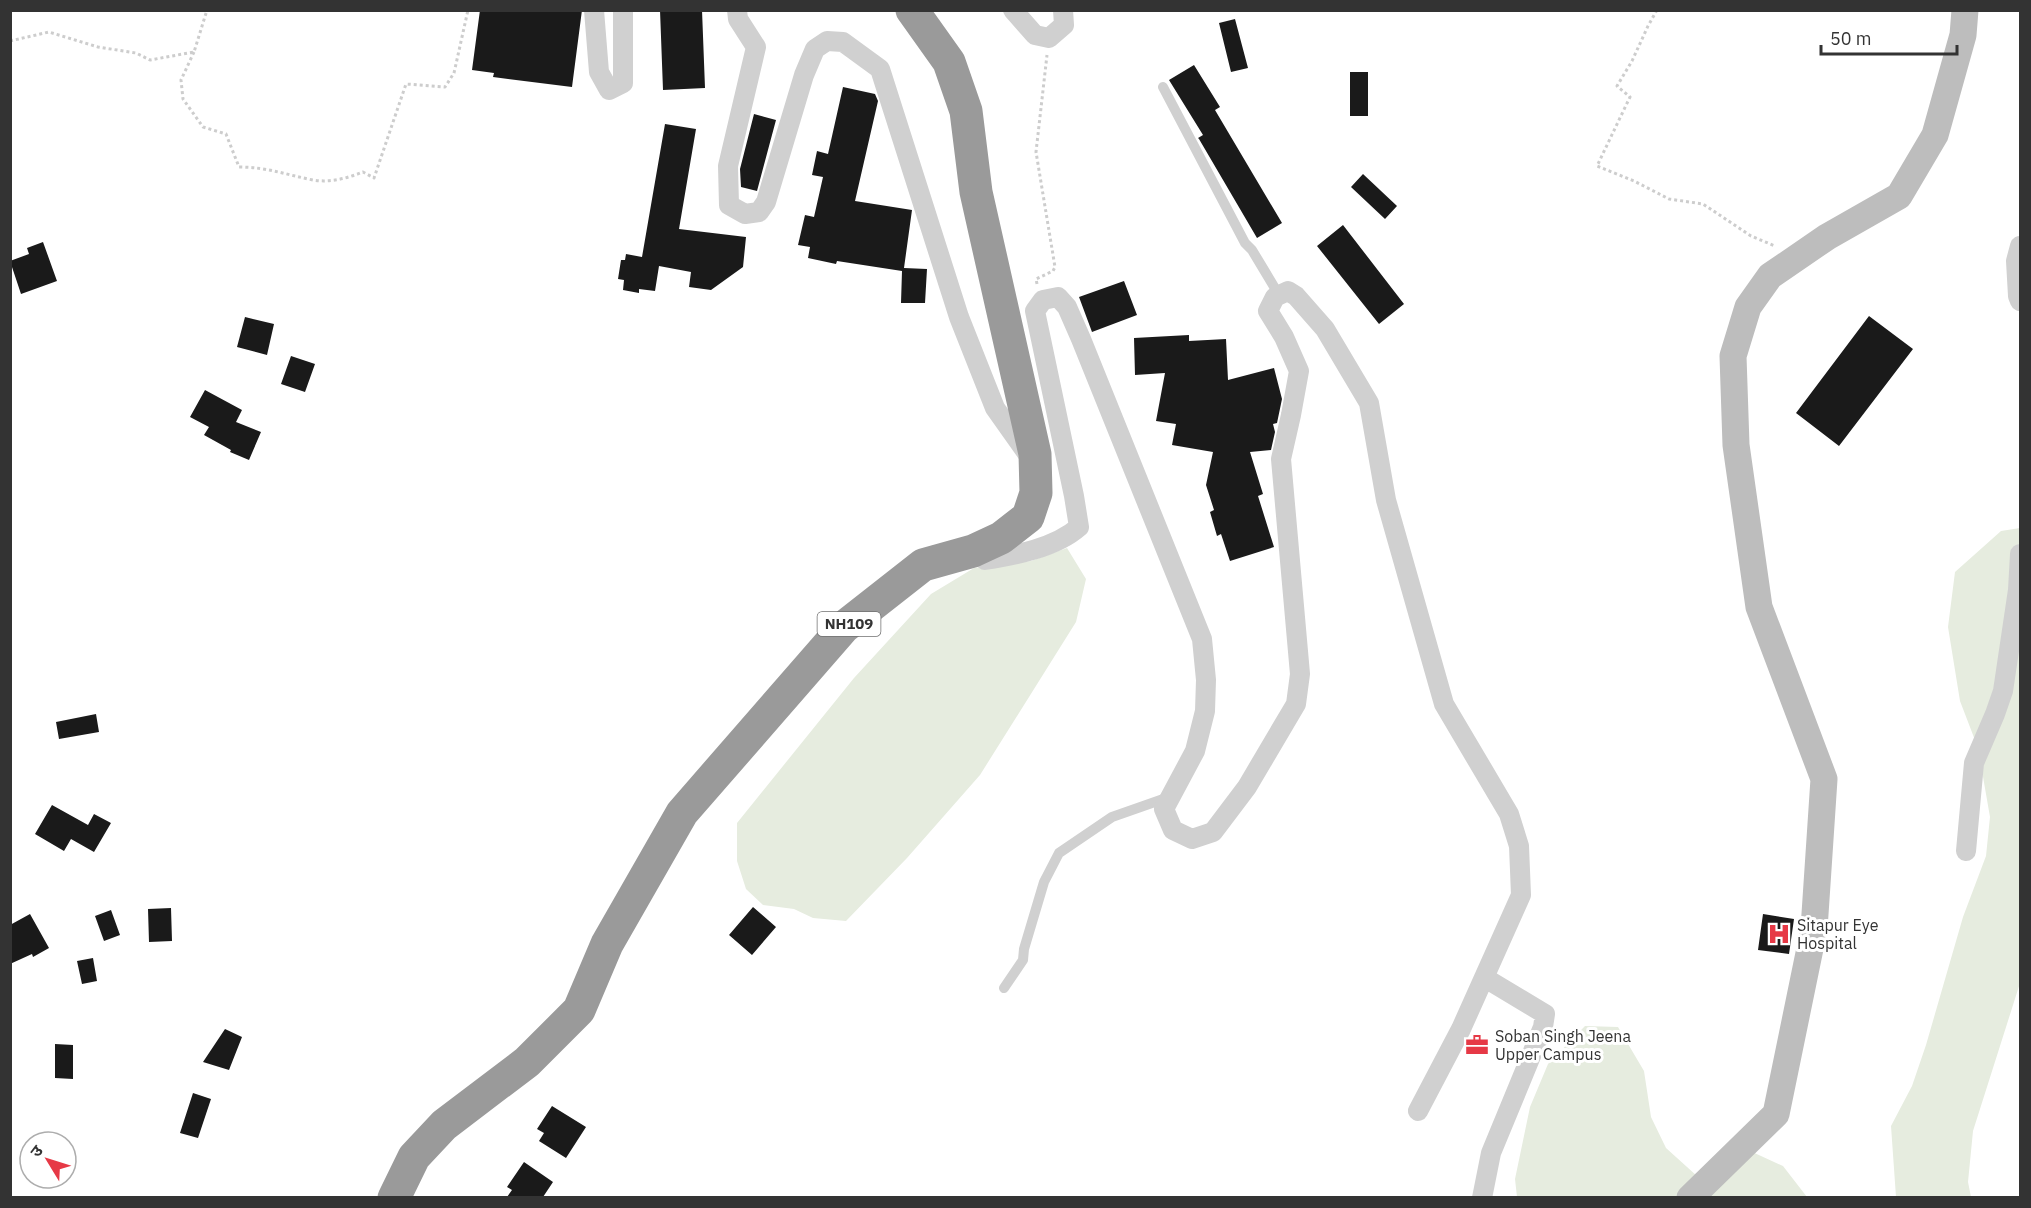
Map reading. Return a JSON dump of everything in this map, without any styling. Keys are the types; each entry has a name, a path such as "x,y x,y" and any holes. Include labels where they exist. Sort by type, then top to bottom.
{"highway":[{"name":"NH109","path":"394,1197 414,1157 444,1125 527,1062 579,1010 607,944 682,813 844,627 923,565 973,551 1001,538 1028,517 1036,493 1035,454 976,192 966,111 949,62 912,10"}],"main road":[{"path":"1689,1197 1776,1114 1814,929 1824,779 1759,607 1736,445 1732,356 1748,307 1770,276 1827,237 1899,196 1935,135 1963,35 1965,10"}],"street":[{"path":"594,10 599,72 609,90 623,83 623,10"},
{"path":"737,10 738,19 756,47 728,166 729,205 745,214 759,212 766,202 804,75 815,49 827,41 843,42 880,69 959,317 995,408 1036,466"},
{"path":"1013,10 1035,35 1048,38 1064,26 1063,10"},
{"path":"2020,246 2016,261 2020,301"},
{"path":"973,551 985,560 1007,556 1068,537 1079,527 1036,326 1035,310 1043,300 1058,297 1067,307 1202,639 1206,680 1205,711 1195,751 1164,809 1173,830 1192,839 1213,832 1247,787 1296,704 1300,674 1281,459 1299,370 1284,337 1268,311 1275,297 1288,291 1296,296 1325,329 1369,403 1386,500 1444,704 1509,814 1520,846 1521,896 1485,978 1418,1111"},
{"path":"1966,851 1974,763 2003,691 2018,590 2020,554"},
{"path":"1482,1197 1491,1153 1543,1027 1545,1014 1485,978"}],"lane":[{"path":"1163,87 1245,243 1252,250 1279,295"},
{"path":"1004,988 1023,960 1024,949 1044,882 1059,853 1112,817 1169,797"}],"path":[{"path":"207,10 194,52 181,80 183,99 203,127 226,134 239,167 259,167 315,181 345,179 363,172 374,178 406,84 445,87 454,72 468,10"},
{"path":"1657,10 1617,86 1630,97 1597,166 1634,180 1669,199 1703,204 1751,236 1798,256"},
{"path":"10,41 49,32 98,47 136,53 150,60 194,52"},
{"path":"1043,300 1036,279 1053,271 1055,267 1036,152 1048,38"}],"shaded area":[{"path":"2020,528 2020,983 1973,1131 1968,1182 1971,1197 1896,1197 1891,1126 1912,1086 1926,1045 1963,917 1986,856 1990,817 1978,748 1960,701 1948,627 1955,572 2001,531"},
{"path":"1067,548 1086,579 1076,622 980,775 907,858 846,921 813,918 794,909 763,905 746,889 737,861 737,823 854,678 931,594 974,568 1031,561"},
{"path":"1585,1026 1618,1027 1644,1071 1651,1117 1666,1148 1697,1176 1748,1150 1783,1166 1807,1197 1517,1197 1515,1179 1530,1107 1548,1064"}],"building":[{"path":"480,10 582,10 572,87 493,77 494,73 472,70"},
{"path":"660,10 702,10 705,88 663,90"},
{"path":"1235,19 1248,68 1231,72 1219,23"},
{"path":"1194,65 1220,107 1215,110 1282,223 1257,238 1198,138 1203,135 1169,80"},
{"path":"1350,72 1368,72 1368,116 1350,116"},
{"path":"843,87 875,94 878,101 855,201 912,210 904,268 927,269 925,303 901,303 902,271 837,261 836,264 808,258 810,247 798,245 805,215 814,217 823,177 812,175 817,151 828,154"},
{"path":"754,114 776,120 757,191 741,187 740,169"},
{"path":"665,124 696,129 679,229 746,237 743,267 711,290 689,287 691,272 659,266 655,291 639,289 639,293 623,290 624,280 618,279 621,260 625,260 626,254 642,257"},
{"path":"1363,174 1397,206 1385,219 1351,187"},
{"path":"1343,225 1404,304 1379,324 1317,246"},
{"path":"43,242 57,281 21,294 10,261 29,254 27,248"},
{"path":"1124,281 1137,315 1092,332 1079,297"},
{"path":"1869,316 1913,349 1839,446 1796,413"},
{"path":"245,317 274,324 267,355 237,347"},
{"path":"1189,335 1189,341 1226,339 1228,380 1274,368 1282,399 1277,423 1273,424 1275,432 1271,450 1250,452 1263,494 1258,496 1274,547 1230,561 1221,534 1217,536 1210,512 1214,510 1206,485 1213,452 1172,445 1176,424 1156,421 1165,373 1135,375 1134,338"},
{"path":"291,356 315,364 305,392 281,384"},
{"path":"205,390 242,410 236,422 261,432 249,460 230,452 231,450 204,435 209,427 190,417"},
{"path":"96,714 99,732 59,739 56,722"},
{"path":"52,805 88,825 94,814 111,823 94,852 71,839 64,851 35,834"},
{"path":"753,907 776,927 752,955 729,935"},
{"path":"171,908 172,941 149,942 148,909"},
{"path":"111,910 120,935 104,941 95,916"},
{"path":"30,914 49,948 33,957 32,954 10,964 10,925"},
{"path":"1763,914 1794,919 1789,954 1758,950"},
{"path":"93,958 97,981 82,984 77,961"},
{"path":"225,1029 242,1037 229,1070 203,1062"},
{"path":"55,1044 73,1045 73,1079 55,1078"},
{"path":"193,1093 211,1099 198,1138 180,1133"},
{"path":"552,1106 586,1127 566,1158 539,1141 544,1133 537,1129"},
{"path":"524,1162 553,1182 543,1197 507,1197 512,1190 507,1187"}],"place":[{"name":"Sitapur Eye Hospital","path":"1779,934"},
{"name":"Soban Singh Jeena Upper Campus","path":"1477,1045"}]}
